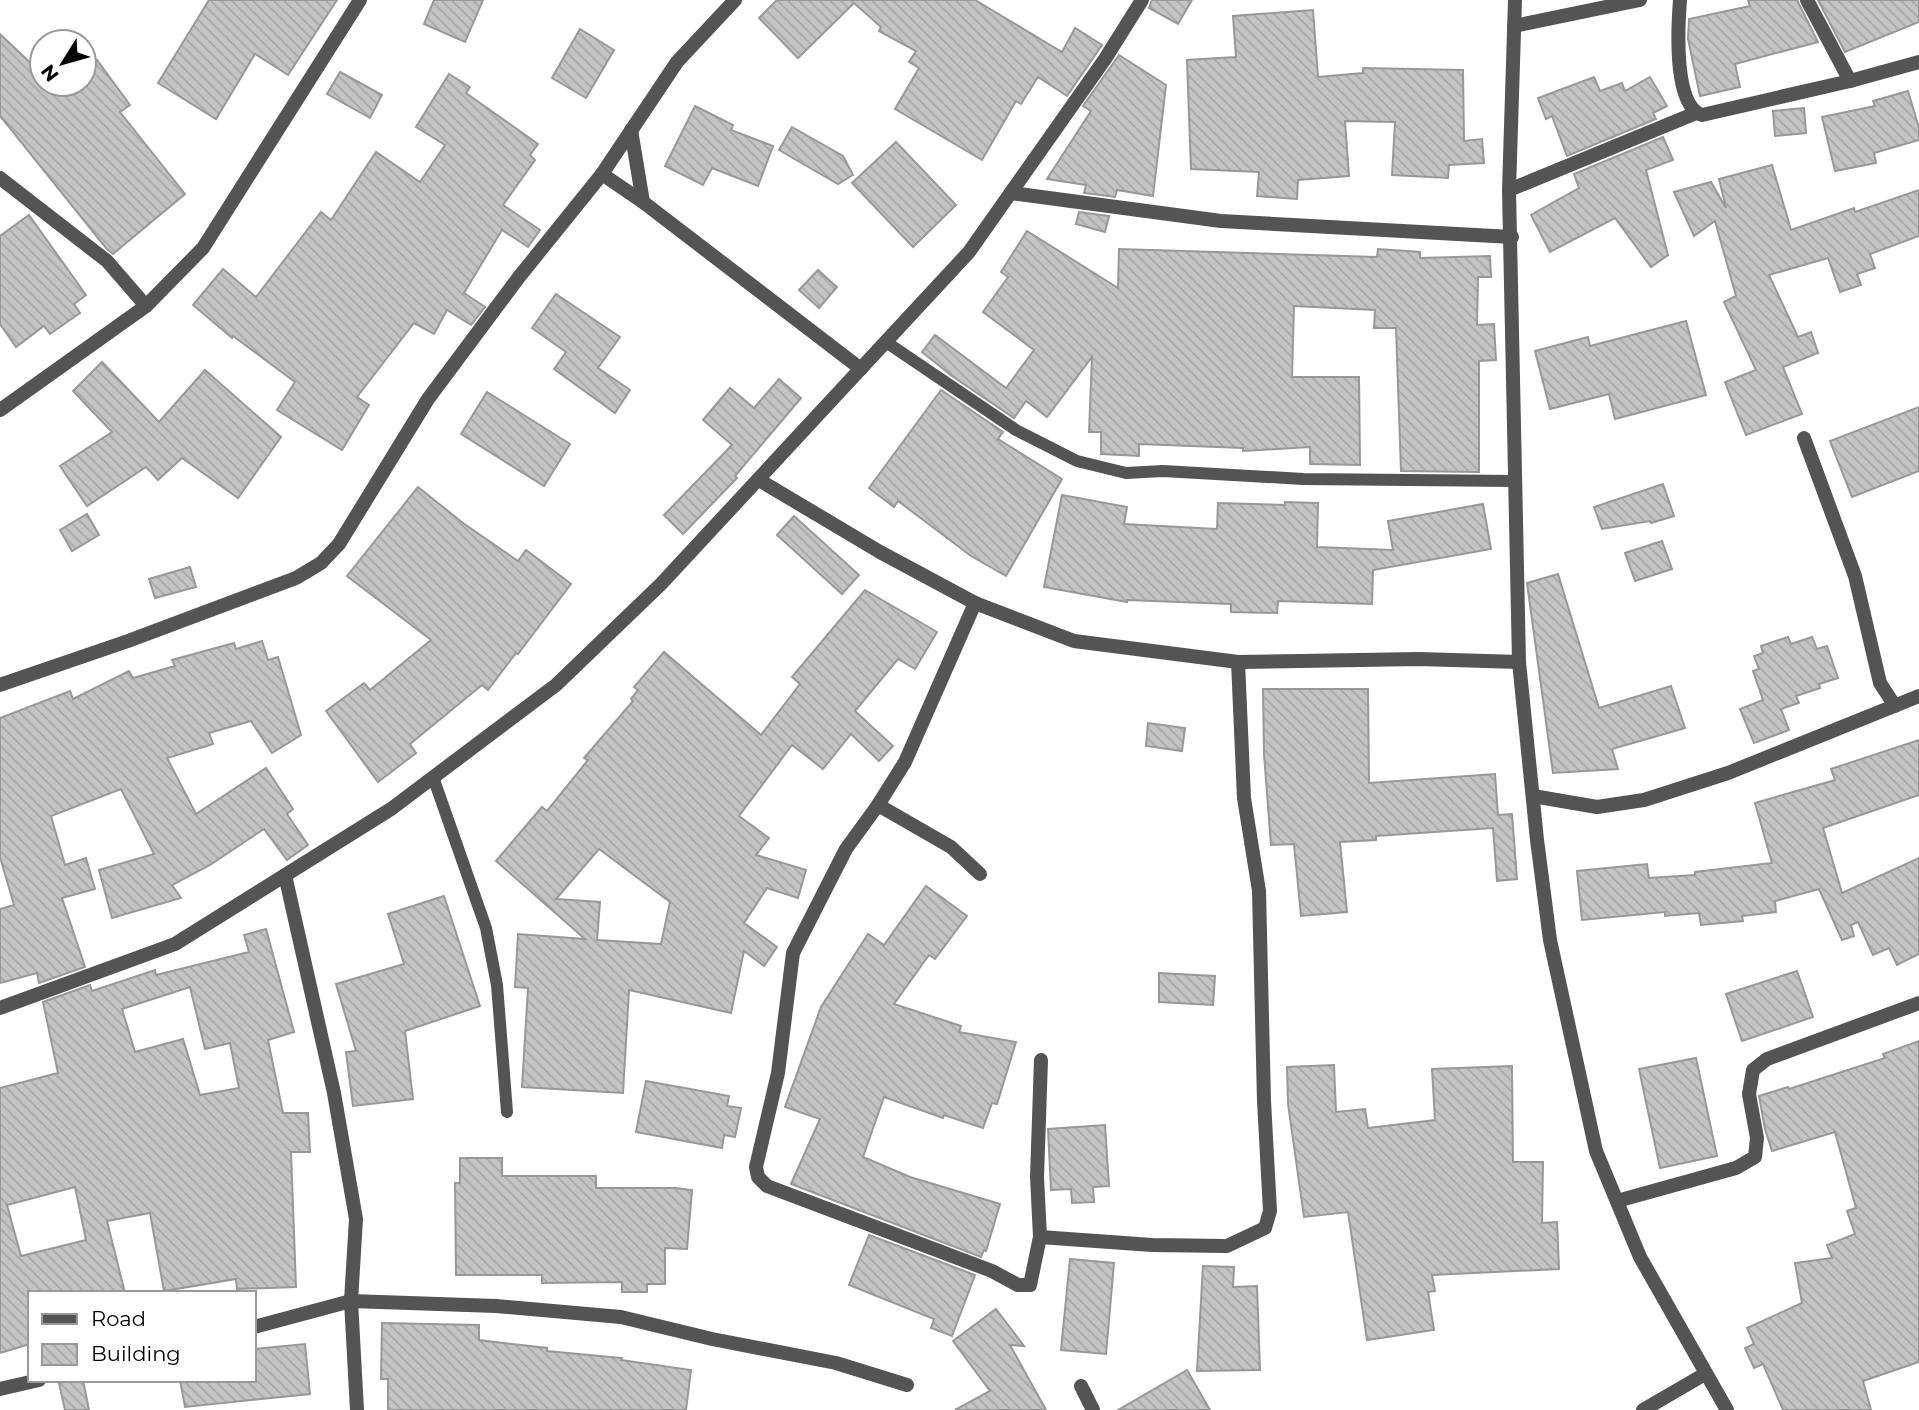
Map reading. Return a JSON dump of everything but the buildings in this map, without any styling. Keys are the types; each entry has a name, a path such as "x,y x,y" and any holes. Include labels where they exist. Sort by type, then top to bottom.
{"street":[{"path":"0,410 146,306 203,248 360,0"},
{"path":"0,685 296,578 321,563 339,544 428,399 519,277 602,174 677,62 735,0"},
{"path":"0,1008 175,944 391,809 555,685 661,584 969,252 1105,59 1142,0"},
{"path":"1515,0 1509,190 1519,662 1550,940 1596,1151 1640,1257 1727,1410"},
{"path":"1514,26 1640,0"},
{"path":"1680,0 1677,30 1680,75 1690,107 1702,115 1919,62"},
{"path":"1807,0 1850,81"},
{"path":"1509,190 1696,113"},
{"path":"631,130 643,202"},
{"path":"602,174 643,202 862,369"},
{"path":"0,178 107,261 146,306"},
{"path":"1011,193 1221,221 1512,237"},
{"path":"1804,438 1855,576 1880,683 1895,706"},
{"path":"759,480 880,552 975,603 1074,641 1238,662 1419,659 1519,662"},
{"path":"975,603 905,762 846,849 793,953 778,1073 756,1167 758,1177 768,1186 992,1271 1024,1286 1030,1285 1040,1237 1037,1177 1041,1060"},
{"path":"1040,1237 1140,1244 1227,1246 1265,1228 1270,1211 1264,1101 1259,891 1244,798 1238,662"},
{"path":"1533,796 1597,807 1644,800 1728,773 1919,696"},
{"path":"878,805 951,847 980,874"},
{"path":"285,875 334,1093 356,1219 351,1301 357,1410"},
{"path":"1617,1201 1736,1168 1755,1157 1757,1138 1749,1094 1753,1070 1767,1059 1919,1003"},
{"path":"256,1326 351,1301 496,1306 621,1317 712,1339 836,1363 907,1385"},
{"path":"1643,1410 1705,1374"},
{"path":"0,1389 30,1382"},
{"path":"1081,1386 1093,1410"}],"lane":[{"path":"886,342 1016,430 1077,461 1126,474 1163,471 1304,479 1515,481"},
{"path":"433,778 486,928 497,985 507,1112"}]}
